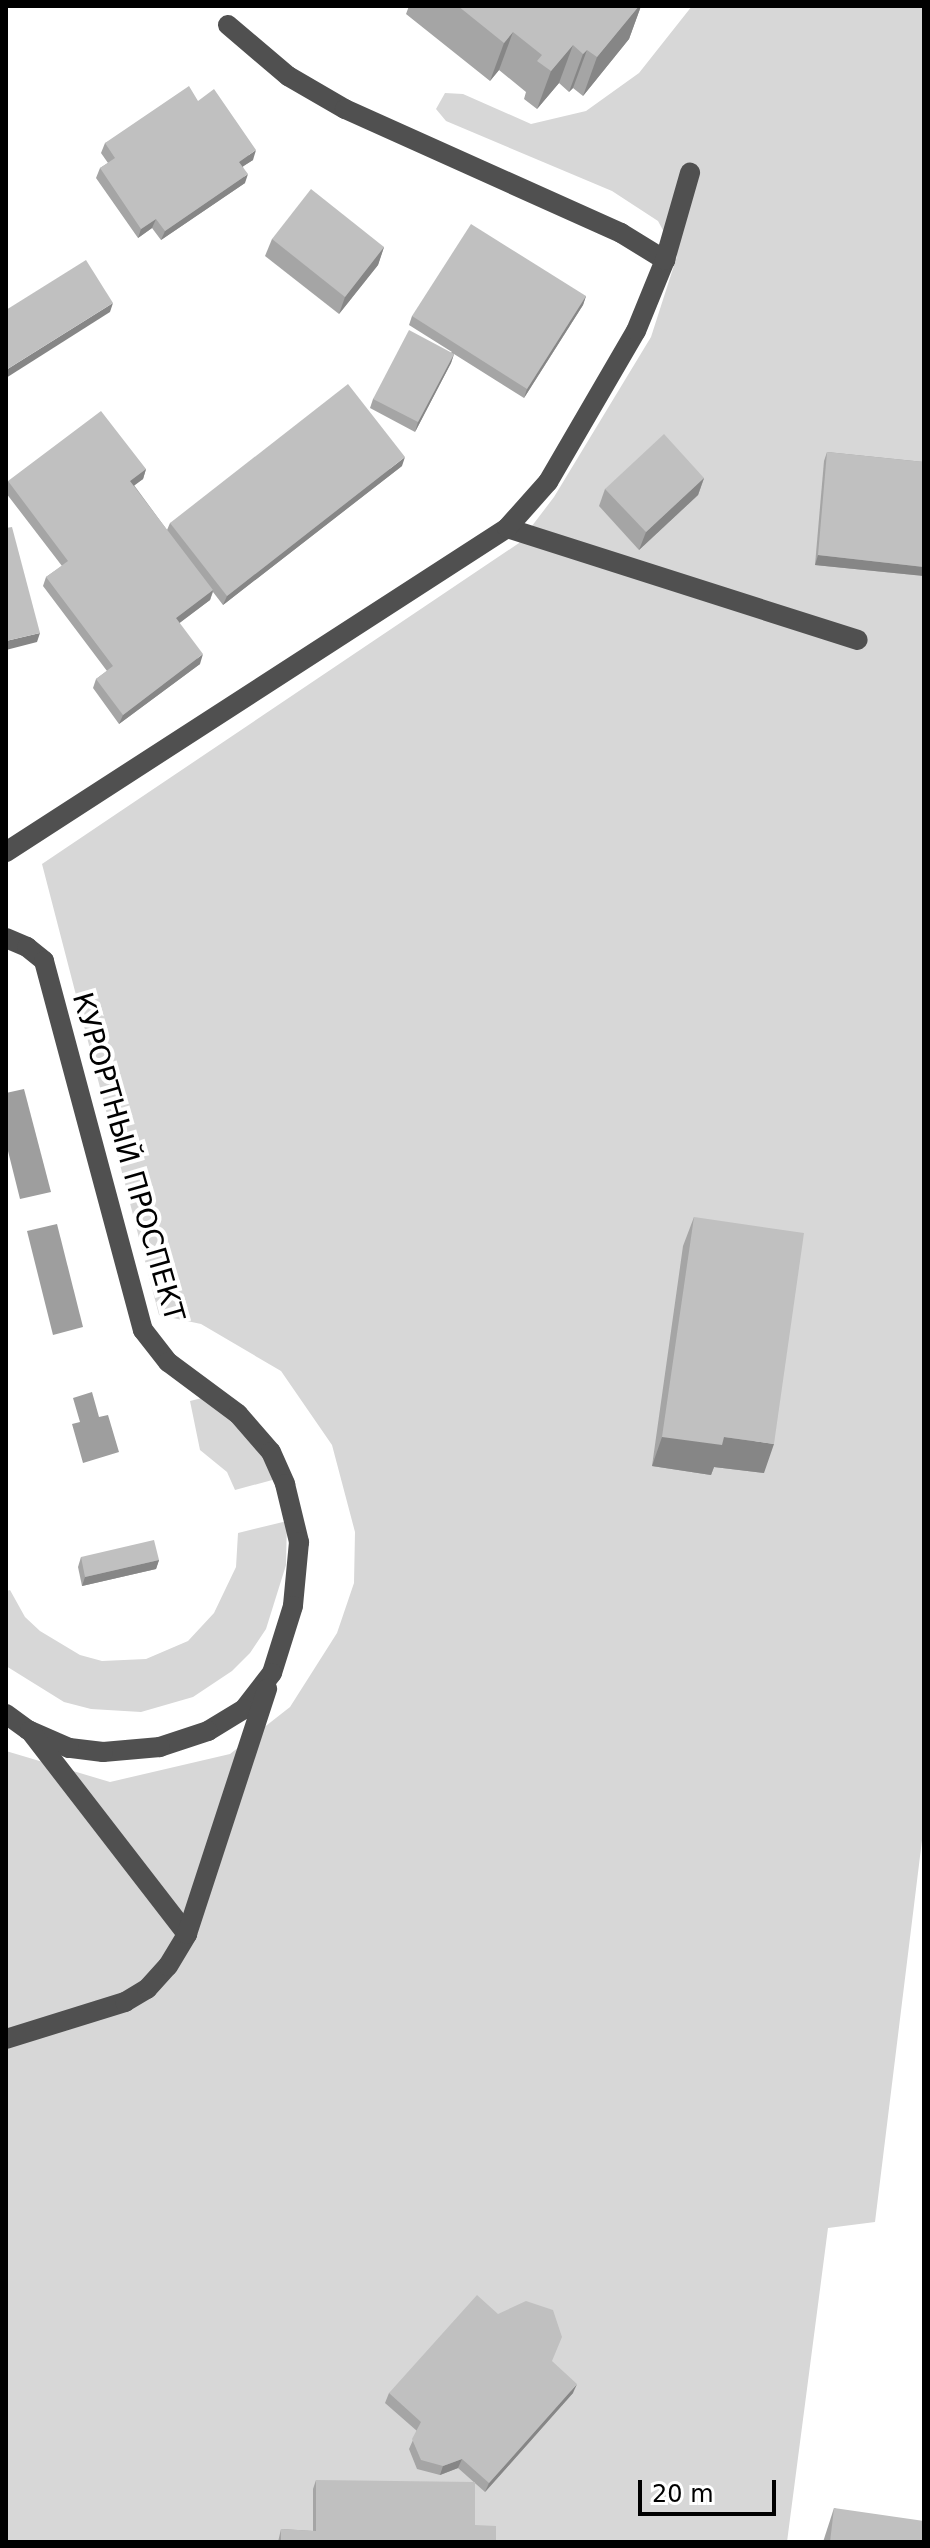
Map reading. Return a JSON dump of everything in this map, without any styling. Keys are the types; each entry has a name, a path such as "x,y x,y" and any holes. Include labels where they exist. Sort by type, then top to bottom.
{"street":[{"path":"228,25 288,76 345,109 621,233 665,260"},
{"path":"6,852 507,528 548,482 636,331 665,260 690,173"},
{"path":"507,528 858,640"},
{"name":"КУРОРТНЫЙ ПРОСПЕКТ","path":"6,938 27,947 44,961 143,1330 168,1362 238,1414 280,1467 299,1542 298,1571 284,1641 272,1673 244,1709 208,1731 160,1747 103,1752 69,1748 28,1730 6,1714"},
{"path":"6,2039 125,2002 147,1989 168,1966 187,1934 272,1673"},
{"path":"28,1730 187,1934"}],"shaded area":[{"path":"692,6 924,6 924,471 815,564 924,576 924,1824 875,2222 828,2228 787,2542 6,2542 6,1751 110,1782 230,1754 290,1707 337,1633 354,1583 355,1532 332,1445 281,1371 201,1324 159,1315 42,864 519,543 554,497 651,337 677,256 658,221 612,191 446,121 436,109 445,93 463,94 531,124 586,111 639,73"},
{"path":"24,1089 51,1192 20,1199 6,1143 6,1093"},
{"path":"57,1224 83,1327 53,1335 27,1231"},
{"path":"92,1392 99,1417 108,1415 119,1452 83,1463 72,1424 80,1422 73,1398"},
{"path":"210,1396 264,1450 276,1479 235,1490 227,1472 200,1450 190,1401"},
{"path":"287,1521 286,1565 266,1629 250,1653 232,1671 193,1697 141,1712 91,1709 64,1702 6,1666 6,1591 10,1590 25,1617 40,1631 80,1655 102,1661 146,1659 188,1641 214,1613 236,1567 238,1533"}],"building":[{"path":"458,6 639,6 597,57 587,50 583,54 573,45 551,71 537,61 542,55 513,32 504,43"},
{"path":"189,86 198,101 214,89 256,150 239,162 248,174 165,231 156,219 141,229 100,168 115,158 105,143"},
{"path":"311,189 384,247 345,297 272,239"},
{"path":"471,224 586,296 527,389 412,316"},
{"path":"86,260 113,303 6,370 6,310"},
{"path":"409,330 454,354 418,422 373,399"},
{"path":"348,384 405,457 227,596 170,523"},
{"path":"101,411 146,469 130,481 213,590 176,618 203,654 123,715 96,679 113,666 46,577 68,561 8,481"},
{"path":"664,434 704,478 646,532 605,489"},
{"path":"827,452 924,462 924,567 818,555"},
{"path":"12,527 40,633 6,641 6,528"},
{"path":"694,1217 804,1233 774,1444 724,1437 722,1445 662,1437"},
{"path":"154,1540 159,1560 85,1577 81,1557"},
{"path":"477,2295 498,2314 526,2301 553,2310 562,2337 552,2361 577,2384 489,2483 462,2459 443,2466 421,2460 412,2439 421,2422 389,2393"},
{"path":"316,2480 475,2482 475,2525 496,2526 496,2542 281,2542 281,2529 316,2531"},
{"path":"834,2508 924,2521 924,2542 830,2542"}]}
